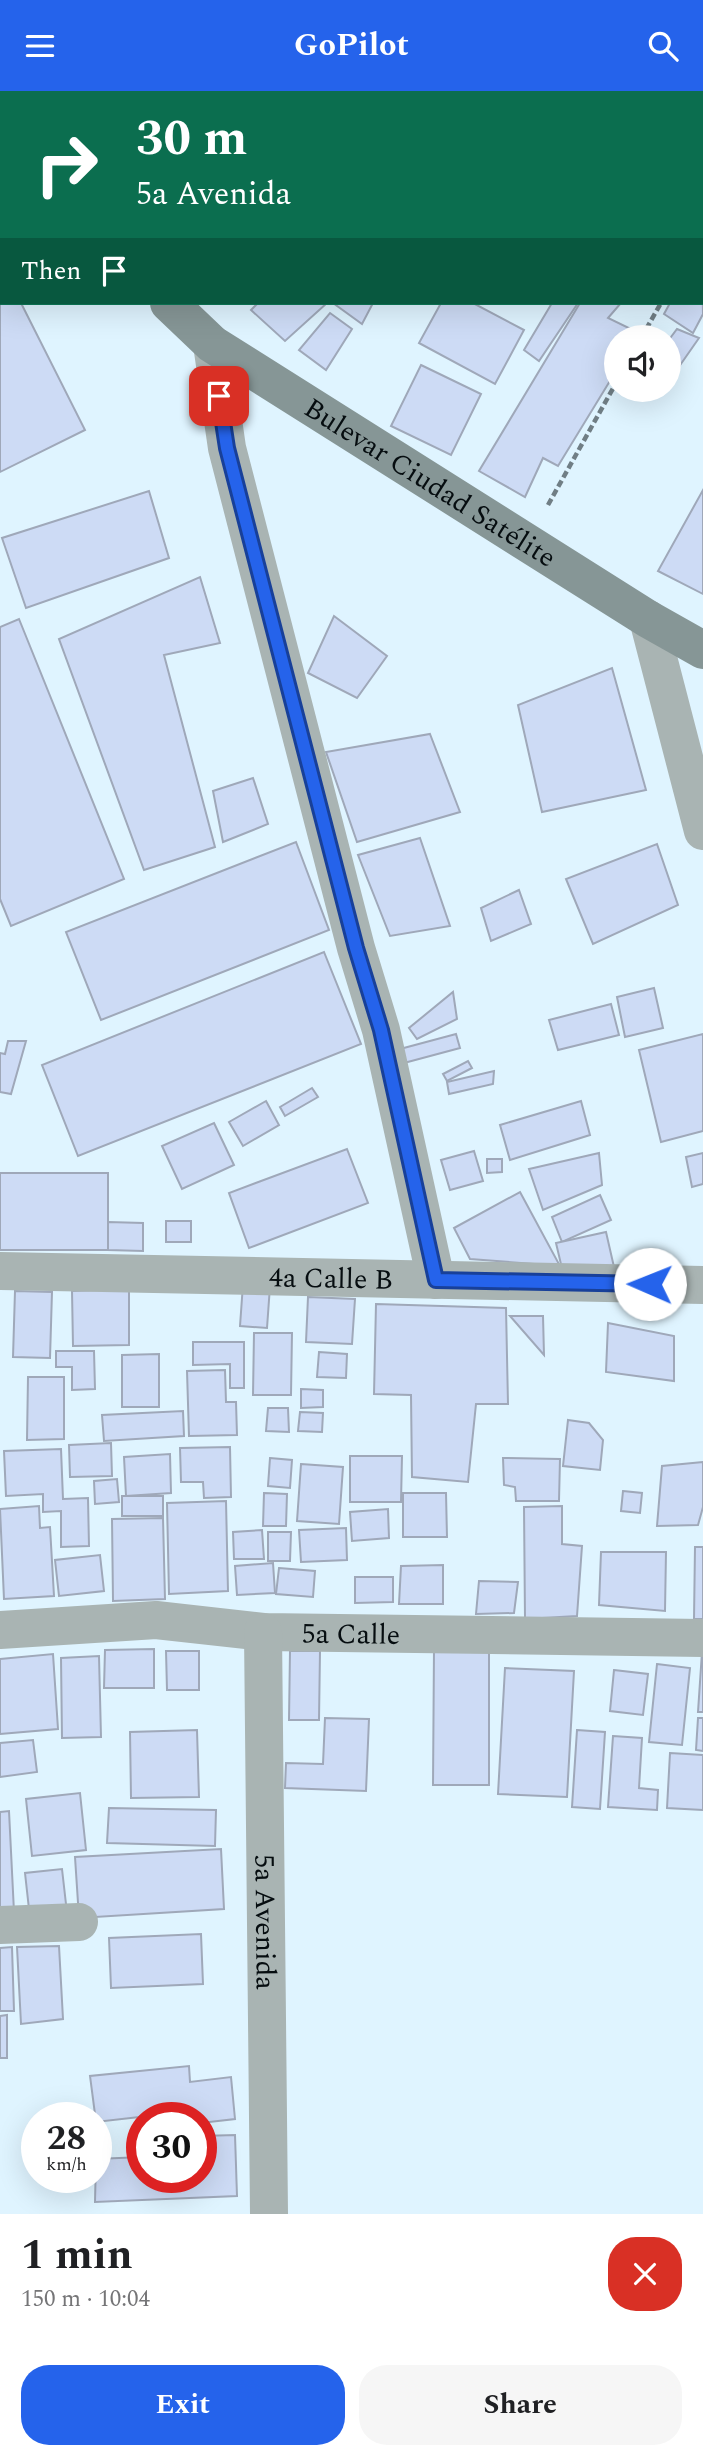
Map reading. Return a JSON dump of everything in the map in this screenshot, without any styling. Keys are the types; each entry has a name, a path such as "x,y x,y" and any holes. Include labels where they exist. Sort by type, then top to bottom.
{"street":[{"name":"Bulevar Ciudad Satélite","path":"171,305 212,344 649,619 703,650"},
{"path":"212,344 227,448 356,948 381,1030 436,1280"},
{"path":"649,619 703,831"},
{"name":"4a Calle B","path":"0,1271 703,1285"},
{"name":"5a Calle","path":"0,1630 156,1620 263,1632 703,1638"},
{"name":"5a Avenida","path":"263,1632 269,2214"},
{"path":"0,1926 79,1922"}],"path":[{"path":"648,325 660,305"},
{"path":"527,542 605,402"}],"building":[{"path":"0,305 22,305 85,430 0,472"},
{"path":"256,305 325,305 285,341 251,310"},
{"path":"336,305 372,305 362,324"},
{"path":"440,305 477,305 524,330 495,384 419,343"},
{"path":"551,305 577,305 539,361 524,350"},
{"path":"579,305 619,305 608,318 622,325 604,325 604,391 558,466 543,458 525,497 479,471"},
{"path":"669,305 703,305 703,314 693,333 664,314"},
{"path":"330,313 352,329 326,370 299,350"},
{"path":"681,331 699,338 681,364"},
{"path":"421,365 481,394 451,455 391,426"},
{"path":"703,490 703,594 658,571"},
{"path":"149,491 169,558 26,608 2,538"},
{"path":"200,577 220,643 164,655 215,847 144,870 59,639"},
{"path":"334,616 387,656 357,698 308,673"},
{"path":"19,619 124,879 11,926 0,899 0,627"},
{"path":"612,668 646,790 542,812 518,705"},
{"path":"430,734 460,812 357,842 326,752"},
{"path":"253,778 268,824 223,842 213,791"},
{"path":"420,838 450,926 390,936 358,855"},
{"path":"296,842 329,930 101,1020 66,932"},
{"path":"657,844 678,905 593,944 566,879"},
{"path":"519,890 531,924 491,941 481,908"},
{"path":"324,952 361,1044 78,1156 42,1065"},
{"path":"654,988 663,1028 625,1037 617,997"},
{"path":"453,992 457,1019 417,1039 409,1028"},
{"path":"611,1004 619,1035 558,1050 549,1020"},
{"path":"456,1034 460,1048 404,1063 400,1049"},
{"path":"703,1034 703,1131 661,1142 639,1050"},
{"path":"8,1041 26,1041 11,1094 0,1092 0,1053 5,1054"},
{"path":"468,1061 472,1068 447,1081 443,1074"},
{"path":"494,1071 493,1084 449,1094 447,1082"},
{"path":"312,1088 318,1097 285,1116 280,1107"},
{"path":"266,1101 279,1125 243,1146 229,1122"},
{"path":"581,1101 590,1135 510,1160 500,1125"},
{"path":"214,1123 234,1165 182,1189 162,1146"},
{"path":"347,1149 368,1203 249,1248 229,1193"},
{"path":"474,1151 483,1181 450,1190 441,1160"},
{"path":"599,1153 602,1185 543,1210 529,1169"},
{"path":"703,1153 703,1184 692,1187 686,1157"},
{"path":"487,1159 502,1159 502,1172 487,1173"},
{"path":"0,1173 108,1173 108,1250 0,1250"},
{"path":"520,1192 560,1266 470,1259 454,1228"},
{"path":"600,1195 611,1220 562,1242 552,1217"},
{"path":"166,1221 191,1221 191,1242 166,1242"},
{"path":"108,1222 143,1223 143,1251 108,1250"},
{"path":"606,1232 614,1267 564,1277 556,1243"},
{"path":"243,1284 270,1286 267,1328 240,1326"},
{"path":"129,1289 129,1345 73,1346 72,1291"},
{"path":"15,1291 52,1292 50,1358 13,1357"},
{"path":"308,1297 355,1299 352,1344 306,1342"},
{"path":"376,1304 506,1308 508,1404 476,1404 468,1482 412,1477 411,1395 374,1394"},
{"path":"510,1316 543,1316 544,1355"},
{"path":"608,1323 674,1336 674,1381 606,1372"},
{"path":"254,1333 292,1333 291,1395 253,1395"},
{"path":"193,1342 244,1342 244,1388 230,1388 230,1364 193,1365"},
{"path":"56,1351 94,1351 95,1389 72,1390 72,1367 56,1367"},
{"path":"319,1352 347,1354 346,1378 317,1377"},
{"path":"159,1354 159,1407 122,1407 122,1355"},
{"path":"225,1370 226,1402 236,1402 237,1435 189,1436 187,1371"},
{"path":"28,1377 64,1377 64,1439 27,1440"},
{"path":"301,1389 323,1390 323,1407 301,1408"},
{"path":"268,1408 288,1408 289,1432 266,1431"},
{"path":"183,1411 184,1436 104,1441 102,1415"},
{"path":"300,1412 323,1413 322,1432 298,1431"},
{"path":"568,1420 589,1423 603,1440 600,1470 563,1466"},
{"path":"111,1443 112,1476 70,1477 69,1445"},
{"path":"230,1447 231,1497 204,1498 203,1482 181,1482 180,1448"},
{"path":"61,1449 63,1499 88,1498 89,1546 61,1547 61,1511 43,1512 43,1494 6,1496 4,1451"},
{"path":"170,1454 171,1493 126,1496 124,1457"},
{"path":"350,1456 402,1456 401,1502 350,1502"},
{"path":"270,1458 292,1460 290,1488 268,1486"},
{"path":"503,1458 560,1459 559,1501 516,1501 515,1487 504,1485"},
{"path":"703,1462 703,1507 698,1525 657,1526 662,1466"},
{"path":"301,1464 343,1467 339,1524 297,1521"},
{"path":"117,1479 119,1502 95,1504 94,1481"},
{"path":"623,1491 642,1493 640,1513 621,1511"},
{"path":"264,1493 287,1494 286,1526 263,1526"},
{"path":"403,1493 446,1493 447,1537 403,1537"},
{"path":"122,1496 163,1496 163,1516 122,1516"},
{"path":"226,1501 228,1591 169,1594 167,1503"},
{"path":"39,1506 40,1528 50,1527 54,1596 4,1599 0,1509"},
{"path":"562,1506 562,1544 582,1546 577,1616 525,1619 524,1507"},
{"path":"388,1509 389,1538 352,1541 350,1512"},
{"path":"163,1518 165,1599 113,1601 112,1519"},
{"path":"346,1528 347,1560 301,1562 299,1530"},
{"path":"262,1530 264,1559 234,1559 233,1532"},
{"path":"268,1532 291,1532 290,1561 268,1561"},
{"path":"695,1547 703,1547 703,1619 694,1619"},
{"path":"601,1552 666,1552 665,1611 599,1605"},
{"path":"100,1555 104,1591 59,1596 55,1560"},
{"path":"273,1563 275,1593 237,1595 235,1566"},
{"path":"443,1565 443,1604 399,1604 401,1566"},
{"path":"279,1568 315,1571 313,1597 276,1594"},
{"path":"355,1577 393,1577 393,1602 355,1603"},
{"path":"479,1581 518,1582 514,1613 476,1614"},
{"path":"154,1649 154,1688 104,1688 105,1650"},
{"path":"434,1649 489,1650 489,1785 433,1785"},
{"path":"166,1651 199,1651 199,1690 167,1690"},
{"path":"290,1651 320,1651 319,1720 289,1720"},
{"path":"702,1652 703,1712 698,1712"},
{"path":"53,1654 58,1729 0,1734 0,1659"},
{"path":"99,1656 101,1737 62,1738 61,1658"},
{"path":"657,1664 690,1668 682,1745 649,1742"},
{"path":"505,1668 574,1671 567,1797 498,1794"},
{"path":"614,1670 648,1674 643,1715 610,1711"},
{"path":"325,1718 369,1719 366,1791 285,1788 286,1763 323,1764"},
{"path":"698,1718 703,1718 703,1751 696,1750"},
{"path":"197,1730 199,1797 131,1798 130,1732"},
{"path":"577,1730 605,1732 600,1809 572,1807"},
{"path":"613,1736 642,1738 639,1788 658,1790 657,1810 608,1807"},
{"path":"33,1740 37,1772 0,1777 0,1743"},
{"path":"670,1753 703,1755 703,1810 667,1808"},
{"path":"80,1793 86,1850 32,1856 26,1799"},
{"path":"109,1808 216,1810 215,1846 107,1843"},
{"path":"9,1811 14,1912 0,1913 0,1812"},
{"path":"221,1849 224,1909 79,1918 75,1857"},
{"path":"62,1869 67,1913 30,1918 25,1873"},
{"path":"201,1934 203,1984 111,1988 109,1938"},
{"path":"59,1946 63,2019 21,2024 17,1947"},
{"path":"12,1947 14,2011 0,2011 0,1948"},
{"path":"7,2015 7,2058 0,2058 0,2016"},
{"path":"189,2066 190,2082 231,2077 235,2119 217,2121 217,2102 126,2102 126,2119 112,2120 112,2102 93,2102 90,2076"},
{"path":"235,2135 237,2196 95,2202 95,2193 112,2193 112,2158 126,2158 126,2193 217,2193 217,2136"}],"route":[{"path":"219,396 227,448 356,948 381,1030 436,1280 650,1284"}]}
